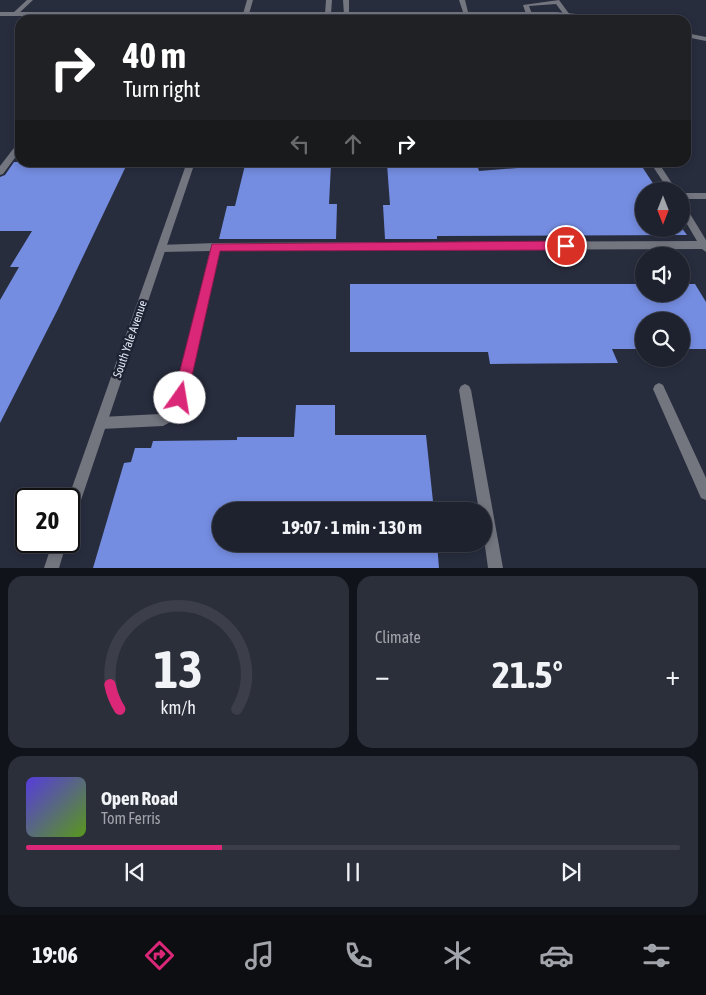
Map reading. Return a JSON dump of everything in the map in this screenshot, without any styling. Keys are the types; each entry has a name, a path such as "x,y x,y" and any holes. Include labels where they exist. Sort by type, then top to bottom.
{"street":[{"path":"15,14 30,0"},
{"path":"246,14 250,0"},
{"path":"328,14 329,0"},
{"path":"343,15 346,0"},
{"path":"462,0 467,14"},
{"path":"529,14 526,5 557,1 567,15"},
{"path":"0,14 159,15"},
{"path":"243,15 336,15"},
{"path":"461,15 567,15"},
{"path":"691,36 706,40"},
{"path":"0,172 15,152"},
{"name":"South Yale Avenue","path":"78,488 189,167"},
{"path":"657,167 666,182"},
{"path":"690,196 706,196"},
{"path":"690,221 705,247"},
{"path":"101,423 163,420 175,409 180,398 216,247"},
{"path":"162,248 705,247"},
{"path":"659,389 706,493"},
{"path":"465,390 496,568"},
{"path":"50,568 56,553"}],"building":[{"path":"14,162 15,167 126,167 58,309 0,423 0,300 19,267 10,267 32,231 0,231 0,177 5,175"},
{"path":"245,167 331,167 329,204 337,204 336,239 219,239 227,206 235,206"},
{"path":"387,167 478,167 479,171 530,167 642,167 652,182 635,182 635,235 437,236 437,239 385,239 383,205 390,205"},
{"path":"350,284 635,284 635,302 690,302 690,284 695,284 706,302 706,349 690,349 690,312 635,312 635,349 612,349 618,363 490,364 488,352 350,352"},
{"path":"296,405 335,405 335,435 426,435 433,502 212,502 212,552 438,552 439,568 93,568 124,463 131,462 135,448 151,448 153,441 237,440 237,437 294,437"}],"route":[{"path":"180,398 216,247 566,246"}]}
